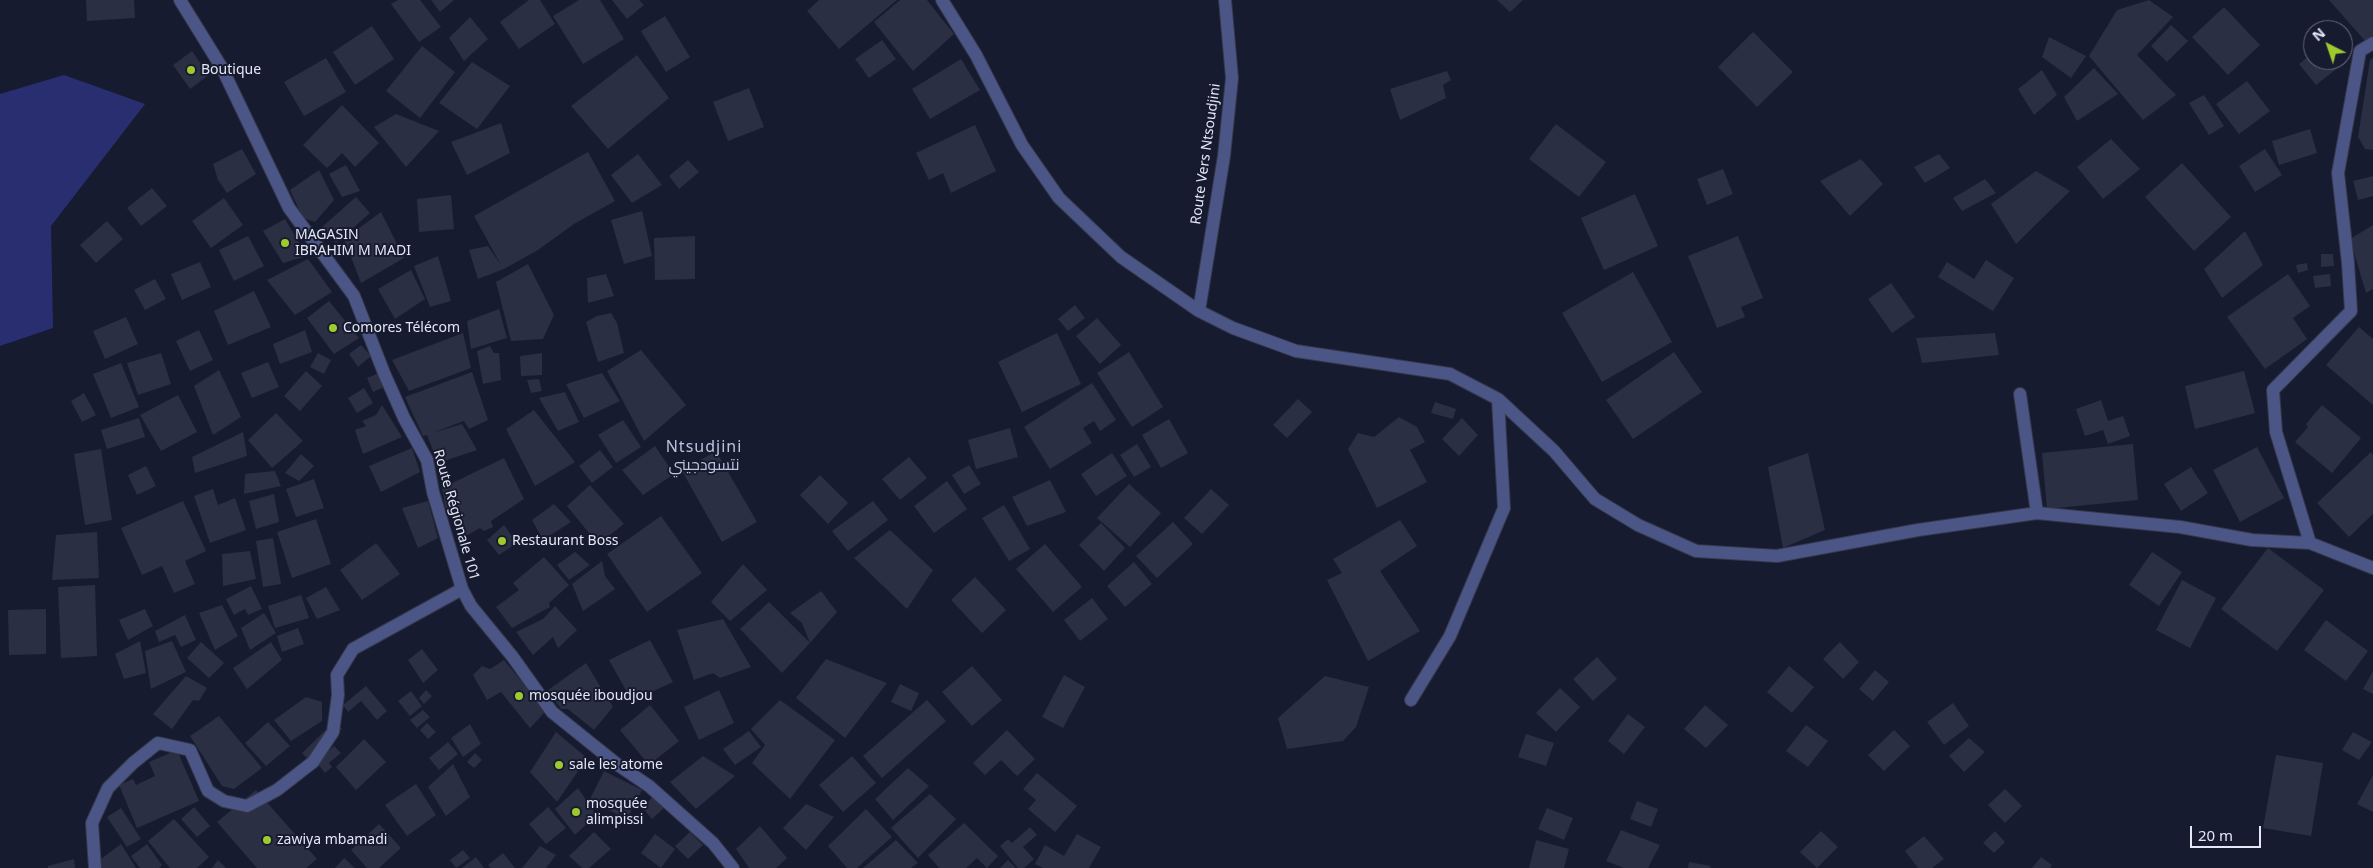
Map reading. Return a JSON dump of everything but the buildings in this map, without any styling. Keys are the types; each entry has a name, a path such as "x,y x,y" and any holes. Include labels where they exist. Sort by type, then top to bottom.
{"street":[{"name":"Route Régionale 101","path":"180,0 222,68 290,208 354,296 404,418 427,460 433,492 462,590 471,606 512,656 552,712 618,765 649,786 713,843 733,868"},
{"path":"942,0 976,55 1022,145 1059,198 1121,257 1199,311 1233,328 1296,351 1450,374 1498,399 1554,451 1595,499 1638,525 1696,551 1777,556 1918,530 2037,513 2180,527 2252,540 2310,542 2373,568"},
{"name":"Route Vers Ntsoudjini","path":"1199,311 1224,156 1232,78 1225,0"},
{"path":"2310,542 2276,432 2273,390 2351,311 2338,173 2360,51 2373,43"},
{"path":"2020,394 2037,513"},
{"path":"1411,700 1450,636 1504,508 1498,399"},
{"path":"95,868 92,823 108,788 133,763 158,743 190,750 208,792 224,801 247,806 277,790 313,762 333,732 338,694 337,675 353,649 462,590"}],"shaded area":[{"path":"64,75 145,104 51,226 53,328 0,346 0,94"}],"place":[{"name":"Boutique","path":"191,70"},
{"name":"MAGASIN IBRAHIM M MADI","path":"285,243"},
{"name":"Comores Télécom","path":"333,328"},
{"name":"Restaurant Boss","path":"502,541"},
{"name":"mosquée iboudjou","path":"519,696"},
{"name":"sale les atome","path":"559,765"},
{"name":"mosquée alimpissi","path":"576,812"},
{"name":"zawiya mbamadi","path":"267,840"}],"district":[{"name":"Ntsudjini نتسودجيني","path":"704,456"}]}
